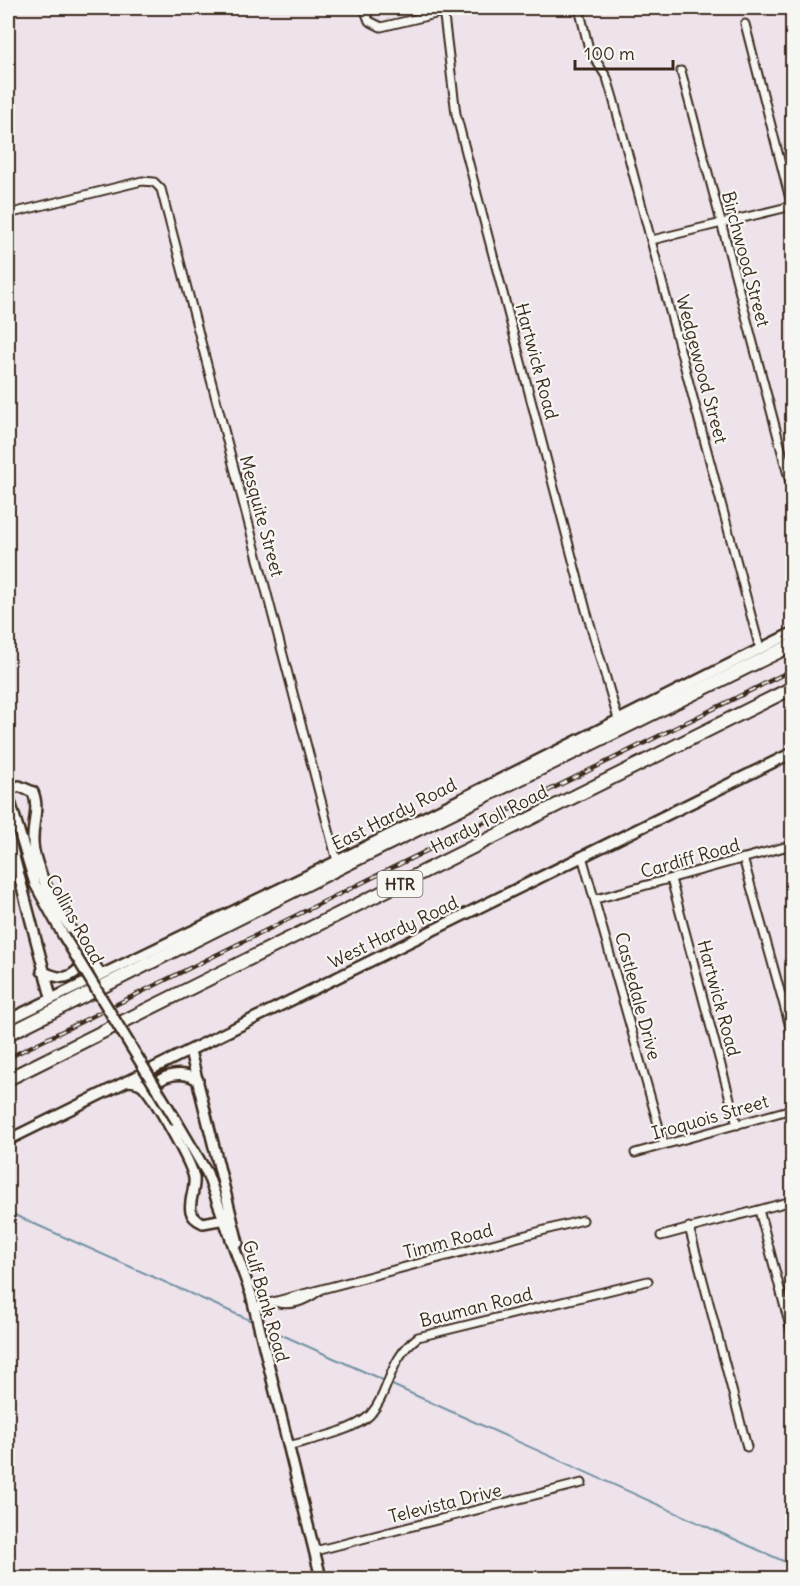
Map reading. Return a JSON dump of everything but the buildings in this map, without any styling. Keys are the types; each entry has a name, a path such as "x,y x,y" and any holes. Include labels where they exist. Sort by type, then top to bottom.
{"highway":[{"name":"Hardy Toll Road","path":"8,1034 792,645"},
{"name":"Hardy Toll Road","path":"8,1079 792,688"}],"main road":[{"name":"East Hardy Road","path":"8,1020 100,973 337,861 792,633"},
{"name":"West Hardy Road","path":"8,1140 792,753"},
{"path":"8,790 19,786 33,792 36,800 32,836 39,867 100,973"},
{"name":"Collins Road","path":"8,795 35,884 63,935 207,1173 228,1218"},
{"path":"8,834 42,972 51,997"},
{"path":"42,972 56,978 66,978 79,970 86,961 84,948"},
{"path":"127,1081 140,1083 192,1168 194,1190 189,1207 194,1218 203,1223 228,1218 190,1051"},
{"path":"150,1097 153,1086 176,1073 188,1074 198,1080"},
{"name":"Gulf Bank Road","path":"228,1218 251,1294 321,1578"}],"street":[{"path":"364,8 369,21 381,27 443,10"},
{"name":"Wedgewood Street","path":"579,8 589,49 607,78 613,98 760,649"},
{"name":"Hartwick Road","path":"443,10 456,114 586,610 618,719"},
{"path":"652,240 792,207 745,24"},
{"name":"Birchwood Street","path":"681,71 792,490"},
{"name":"Mesquite Street","path":"8,214 142,181 154,182 161,189 337,861"},
{"name":"Cardiff Road","path":"596,899 792,844"},
{"name":"Castledale Drive","path":"582,856 664,1145"},
{"path":"743,858 792,1034"},
{"name":"Hartwick Road","path":"671,879 737,1125"},
{"name":"Iroquois Street","path":"635,1153 792,1109"},
{"path":"661,1236 792,1201"},
{"path":"759,1210 792,1334"},
{"name":"Timm Road","path":"254,1310 274,1302 288,1304 301,1301 321,1290 583,1220"},
{"path":"689,1227 747,1447"},
{"name":"Bauman Road","path":"288,1446 352,1425 370,1415 401,1352 418,1337 648,1281"},
{"name":"Televista Drive","path":"315,1551 582,1483"}],"waterway":[{"path":"8,1212 254,1322"},
{"path":"262,1326 385,1381"},
{"path":"390,1384 792,1565"}],"railway":[{"path":"8,1058 792,670"}]}
